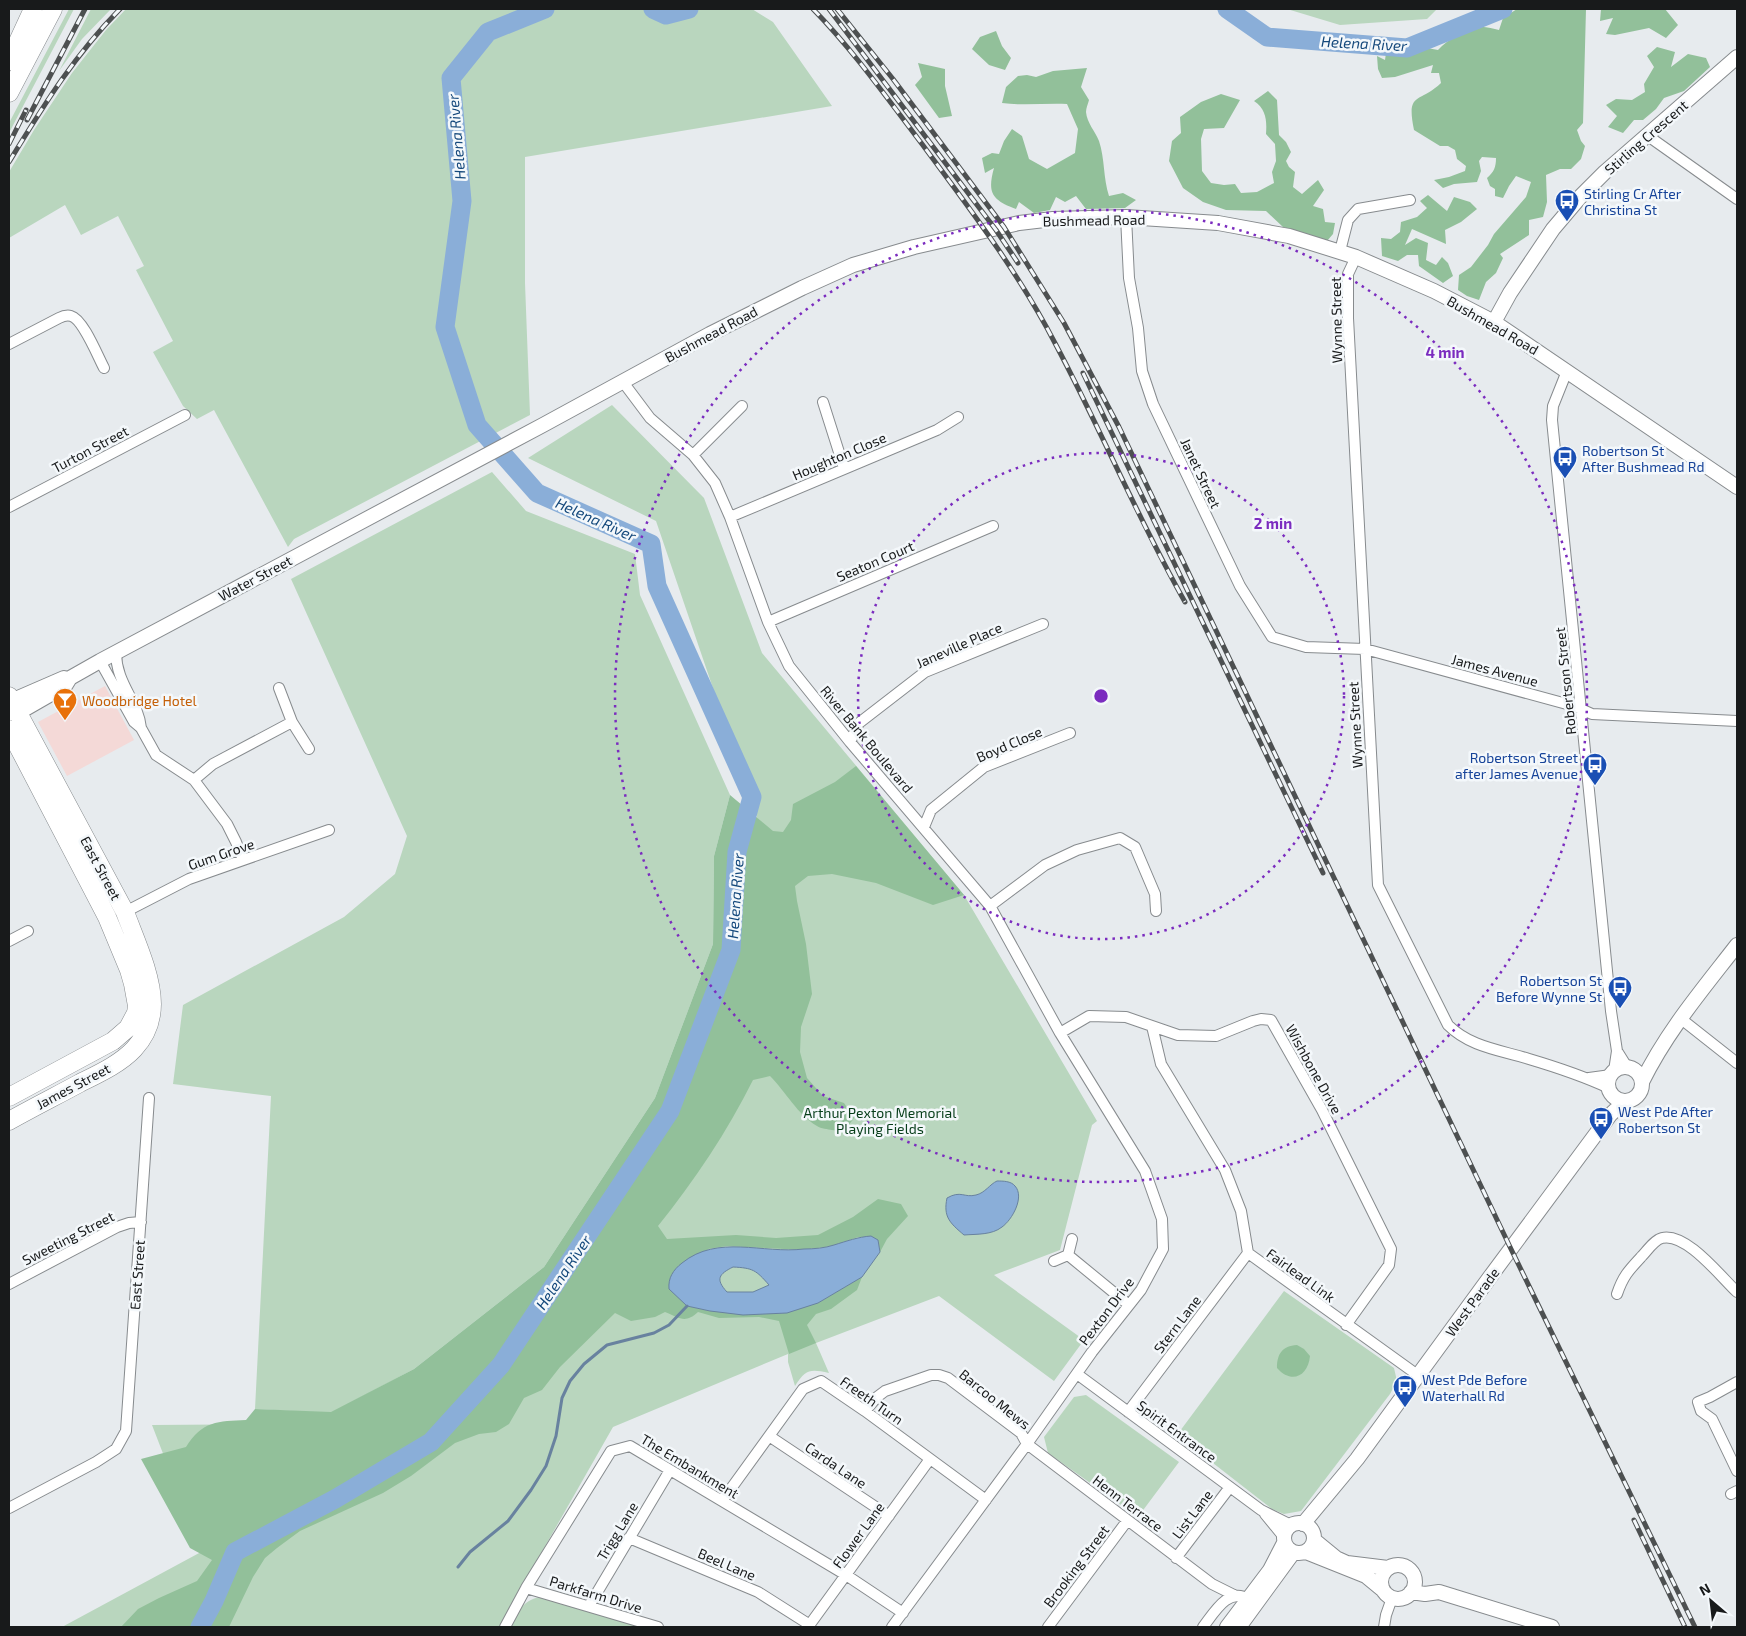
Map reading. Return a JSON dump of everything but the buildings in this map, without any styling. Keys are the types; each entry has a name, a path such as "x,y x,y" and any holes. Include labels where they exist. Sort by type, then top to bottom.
{"highway":[{"path":"9,61 33,9"},
{"path":"9,93 53,9"},
{"name":"East Street","path":"11,705 125,912 138,945 148,979 152,1002 151,1018 145,1034 134,1049"},
{"name":"East Street","path":"9,729 107,916 129,970 137,1006 136,1013 128,1028"},
{"name":"James Street","path":"9,1097 113,1041 128,1028"},
{"name":"James Street","path":"9,1121 106,1069 134,1049"}],"main road":[{"name":"Stirling Crescent","path":"1494,322 1510,293 1552,229 1581,196 1737,57"},
{"name":"Bushmead Road","path":"440,480 756,310 854,265 914,247 1020,223 1053,219 1126,217 1172,219 1238,227 1289,236 1356,257 1434,291 1494,322 1737,487"},
{"name":"Water Street","path":"11,705 61,678 70,678 440,480"},
{"path":"1642,1082 1653,1058 1680,1018 1737,944"},
{"path":"1610,1115 1618,1077 1653,1058"},
{"path":"1618,1077 1639,1074 1642,1082"},
{"path":"1618,1077 1621,1100 1626,1101"},
{"name":"West Parade","path":"1239,1627 1333,1488 1419,1376 1610,1115 1626,1101 1631,1100 1640,1093 1642,1082"},
{"path":"1298,1538 1347,1563 1388,1568 1403,1566 1411,1571 1415,1584 1411,1592 1403,1598 1388,1594 1366,1576 1298,1538"},
{"name":"West Parade","path":"1227,1627 1270,1570 1298,1538"},
{"path":"1388,1568 1382,1575 1381,1580 1388,1594"},
{"path":"1413,1575 1431,1584 1439,1592"},
{"path":"1411,1592 1425,1594 1439,1592 1552,1627"}],"street":[{"path":"1648,136 1737,199"},
{"path":"1340,251 1348,220 1358,209 1410,200"},
{"name":"Janet Street","path":"1126,217 1129,278 1138,328 1142,371 1153,404 1240,586 1272,637 1306,647 1365,649"},
{"name":"Wynne Street","path":"1356,257 1348,274 1348,318 1378,885 1448,1025 1458,1035 1478,1044 1589,1078 1618,1077"},
{"path":"9,344 59,318 71,316 80,323 104,368"},
{"name":"Robertson Street","path":"1567,370 1553,406 1552,420 1610,1002 1617,1051 1618,1077"},
{"name":"River Bank Boulevard","path":"623,382 650,418 693,455 716,483 768,622 789,666 850,742 990,906"},
{"path":"824,402 844,468"},
{"path":"693,455 742,406"},
{"name":"Turton Street","path":"9,507 185,415"},
{"name":"Houghton Close","path":"730,517 937,430 958,417"},
{"name":"Seaton Court","path":"768,622 993,526"},
{"name":"Janeville Place","path":"850,742 859,723 925,672 1043,624"},
{"name":"James Avenue","path":"1365,649 1574,706 1592,714 1737,721"},
{"path":"116,652 117,670 140,717 141,728"},
{"path":"100,661 134,722 141,728 156,755 194,780 227,824 243,860"},
{"path":"279,688 292,722 309,749"},
{"path":"194,780 213,764 292,722"},
{"name":"Boyd Close","path":"924,828 931,810 984,767 1070,734"},
{"name":"Gum Grove","path":"125,912 188,879 329,830"},
{"path":"990,906 1046,865 1077,850 1120,838 1135,847 1156,894 1156,911"},
{"name":"Pexton Drive","path":"892,1627 1077,1374 1141,1290 1163,1249 1162,1219 1145,1171 1060,1033 990,906"},
{"path":"9,941 28,931"},
{"name":"Wishbone Drive","path":"1060,1033 1089,1016 1126,1017 1178,1035 1216,1036 1253,1021 1261,1019 1271,1020 1322,1110 1390,1249 1388,1265 1346,1325"},
{"path":"1680,1018 1737,1063"},
{"name":"Fairlead Link","path":"1152,1026 1161,1064 1225,1170 1240,1211 1248,1253 1419,1376"},
{"name":"East Street","path":"9,1508 96,1462 116,1448 126,1431 149,1098"},
{"name":"Sweeting Street","path":"9,1284 116,1226 141,1222"},
{"path":"1617,1294 1623,1277 1659,1239 1669,1237 1678,1239 1694,1250 1737,1292"},
{"path":"1068,1255 1072,1239"},
{"name":"Stern Lane","path":"1128,1412 1248,1253"},
{"path":"1068,1255 1129,1305"},
{"path":"1054,1261 1068,1255"},
{"name":"Spirit Entrance","path":"1077,1374 1298,1538"},
{"name":"Barcoo Mews","path":"865,1411 885,1391 931,1375 939,1375 948,1378 1021,1433 1027,1444"},
{"name":"Freeth Turn","path":"722,1501 803,1389 821,1381 986,1500"},
{"path":"1737,1382 1698,1402 1701,1411 1712,1418 1737,1471"},
{"name":"Carda Lane","path":"769,1436 889,1516"},
{"name":"Henn Terrace","path":"1027,1444 1212,1584 1234,1595 1242,1595 1248,1598"},
{"name":"The Embankment","path":"505,1627 526,1588 611,1451 630,1446 846,1575 903,1613"},
{"name":"Flower Lane","path":"809,1626 930,1459"},
{"name":"Trigg Lane","path":"588,1606 670,1470"},
{"name":"List Lane","path":"1176,1558 1230,1486"},
{"name":"Brooking Street","path":"1048,1627 1127,1521"},
{"name":"Beel Lane","path":"629,1538 758,1592 809,1626"},
{"path":"1212,1584 1220,1604"},
{"name":"Parkfarm Drive","path":"526,1588 658,1627"},
{"path":"1384,1627 1388,1594"},
{"path":"1203,1627 1220,1604 1234,1595"}],"shaded area":[{"path":"105,686 134,740 67,776 38,722"}],"green space":[{"path":"69,9 74,9 9,133 9,123"},
{"path":"91,9 111,9 82,39 59,71"},
{"path":"126,9 752,9 773,22 832,106 525,157 525,283 530,415 294,539 288,547 214,410 197,419 183,406 153,352 173,341 136,270 144,266 118,216 81,235 65,205 9,238 9,172 72,73 106,30"},
{"path":"1287,9 1437,9 1427,19 1340,25"},
{"path":"1517,9 1586,9 1583,123 1577,130 1585,146 1581,159 1571,169 1560,169 1546,175 1547,202 1543,217 1529,220 1529,235 1500,254 1503,258 1496,273 1486,282 1479,300 1467,296 1458,290 1459,275 1471,267 1494,234 1526,197 1531,182 1516,176 1503,198 1495,196 1495,189 1490,186 1487,178 1494,169 1496,158 1482,157 1479,161 1481,171 1477,182 1454,184 1443,188 1434,180 1465,171 1466,166 1457,159 1455,150 1448,146 1440,146 1414,130 1412,118 1413,104 1416,100 1441,83 1439,73 1431,73 1433,65 1395,77 1382,78 1378,69 1377,56 1385,60 1386,53 1413,54 1427,48 1438,50 1457,36 1479,27 1499,30 1503,18"},
{"path":"1601,9 1665,9 1678,25 1666,38 1649,28 1615,35 1606,34 1613,18 1600,21"},
{"path":"996,31 1002,46 1011,58 1005,70 989,65 972,49 980,37"},
{"path":"1657,47 1675,52 1671,67 1688,54 1706,58 1710,67 1684,91 1664,98 1656,109 1643,120 1634,120 1623,133 1608,127 1617,116 1606,105 1616,99 1632,100 1645,92 1644,84 1654,67 1647,56"},
{"path":"918,63 945,69 945,86 952,116 939,118 915,85 922,77"},
{"path":"1087,68 1081,87 1089,100 1086,110 1087,116 1101,148 1109,196 1123,193 1136,200 1125,208 1086,209 1076,196 1065,202 1056,197 1050,210 1034,213 1019,202 1016,209 1001,202 993,195 991,184 994,168 985,173 982,158 992,153 999,154 1004,141 1012,129 1022,136 1029,159 1047,169 1075,153 1078,129 1067,104 1002,103 1006,87 1018,76 1036,77 1053,71"},
{"path":"1268,91 1277,100 1279,135 1286,142 1291,152 1286,161 1295,172 1293,187 1302,194 1318,180 1324,190 1313,206 1323,209 1325,222 1335,223 1333,234 1327,241 1283,227 1266,211 1226,210 1203,202 1183,188 1169,161 1172,141 1181,133 1180,117 1201,102 1221,94 1240,100 1224,128 1204,129 1201,139 1202,171 1211,183 1235,184 1241,193 1257,192 1274,183 1272,172 1276,161 1275,144 1266,134 1266,120 1263,111 1254,101"},
{"path":"1428,195 1447,211 1454,197 1470,202 1477,209 1461,222 1445,230 1446,244 1412,229 1405,245 1416,238 1428,243 1426,260 1436,265 1442,257 1448,263 1453,276 1443,283 1419,266 1418,255 1407,255 1398,261 1382,256 1381,238 1391,239 1400,232 1401,222 1417,217 1427,208 1420,201"},
{"name":"Arthur Pexton Memorial Playing Fields","path":"612,405 704,498 762,653 964,895 1097,1121 1092,1125 1060,1250 994,1275 1084,1340 1054,1381 939,1296 816,1343 829,1373 813,1371 806,1373 795,1386 788,1362 788,1354 613,1427 499,1627 62,1627 201,1552 152,1425 404,1423 614,1225 760,826 656,521 528,458"},
{"path":"492,472 526,511 635,554 640,595 730,795 714,856 713,944 655,1098 544,1267 414,1369 331,1413 255,1409 271,1096 173,1084 183,1005 344,917 395,874 407,836 291,579"},
{"path":"856,766 964,895 933,905 876,883 832,874 808,876 795,886 806,944 812,994 801,1027 800,1052 807,1078 823,1096 844,1103 854,1118 847,1126 839,1130 820,1128 803,1115 770,1076 753,1080 710,1155 658,1226 667,1239 736,1235 776,1238 818,1235 853,1217 878,1199 901,1204 908,1216 887,1239 880,1252 878,1240 858,1237 833,1246 802,1250 727,1246 708,1249 687,1306 710,1311 818,1303 862,1277 857,1290 831,1309 816,1314 807,1325 816,1343 789,1354 779,1321 759,1317 719,1318 698,1312 689,1318 682,1319 665,1312 655,1317 631,1321 615,1313 560,1367 542,1390 524,1398 509,1424 496,1432 479,1434 455,1443 411,1476 383,1493 300,1531 277,1548 265,1558 253,1577 229,1627 121,1627 138,1609 197,1581 212,1560 190,1548 141,1459 186,1447 192,1438 205,1427 219,1422 246,1420 255,1409 331,1412 414,1369 544,1267 655,1098 713,944 714,856 730,795 773,831 783,832 791,820 793,804 835,782"},
{"path":"1284,1291 1394,1368 1397,1381 1390,1394 1301,1511 1284,1514 1272,1509 1177,1435"},
{"path":"1297,1345 1310,1356 1309,1363 1306,1369 1298,1376 1288,1376 1277,1368 1279,1355 1284,1349"},
{"path":"1086,1395 1179,1462 1138,1517 1048,1453 1044,1437 1074,1397"},
{"path":"540,1597 640,1627 511,1627 525,1604"}],"water":[{"path":"997,1181 1011,1183 1018,1191 1018,1202 1010,1219 998,1230 984,1234 964,1235 955,1227 947,1215 947,1198 959,1194 972,1196 979,1194"},
{"path":"871,1236 878,1240 880,1252 862,1277 818,1303 787,1313 743,1315 710,1311 687,1306 669,1289 670,1278 682,1263 696,1254 710,1249 741,1247 788,1250 816,1249","holes":["733,1267 754,1271 769,1285 753,1292 727,1292 721,1284 720,1277 724,1272"]}],"waterway":[{"name":"Helena River","path":"200,1627 214,1601 235,1552 335,1499 431,1442 501,1365 670,1111 731,950 737,852 752,797 657,586 651,544 537,493 477,425 445,327 462,201 451,78 488,32 545,9"},
{"name":"Helena River","path":"653,9 666,15 689,9"},
{"name":"Helena River","path":"1227,9 1267,37 1407,48 1503,9"},
{"path":"458,1567 470,1552 508,1521 546,1466 556,1436 562,1398 570,1381 584,1364 607,1345 654,1333 669,1325 687,1306"}],"railway":[{"path":"27,120 85,9"},
{"path":"9,162 73,63 120,9"},
{"path":"813,9 883,92 958,193 1026,292 1073,377 1151,539 1185,602"},
{"path":"829,9 996,230 1018,263"},
{"path":"837,9 893,79 1004,227 1064,323 1119,427 1511,1249 1695,1627"},
{"path":"9,144 26,110"},
{"path":"1083,373 1323,873"},
{"path":"1634,1520 1685,1627"}],"place":[{"name":"Stirling Cr After Christina St","path":"1567,222"},
{"name":"Robertson St After Bushmead Rd","path":"1565,479"},
{"name":"Woodbridge Hotel","path":"65,721"},
{"name":"Robertson Street after James Avenue","path":"1595,786"},
{"name":"Robertson St Before Wynne St","path":"1620,1009"},
{"name":"West Pde After Robertson St","path":"1601,1140"},
{"name":"West Pde Before Waterhall Rd","path":"1405,1408"}]}
